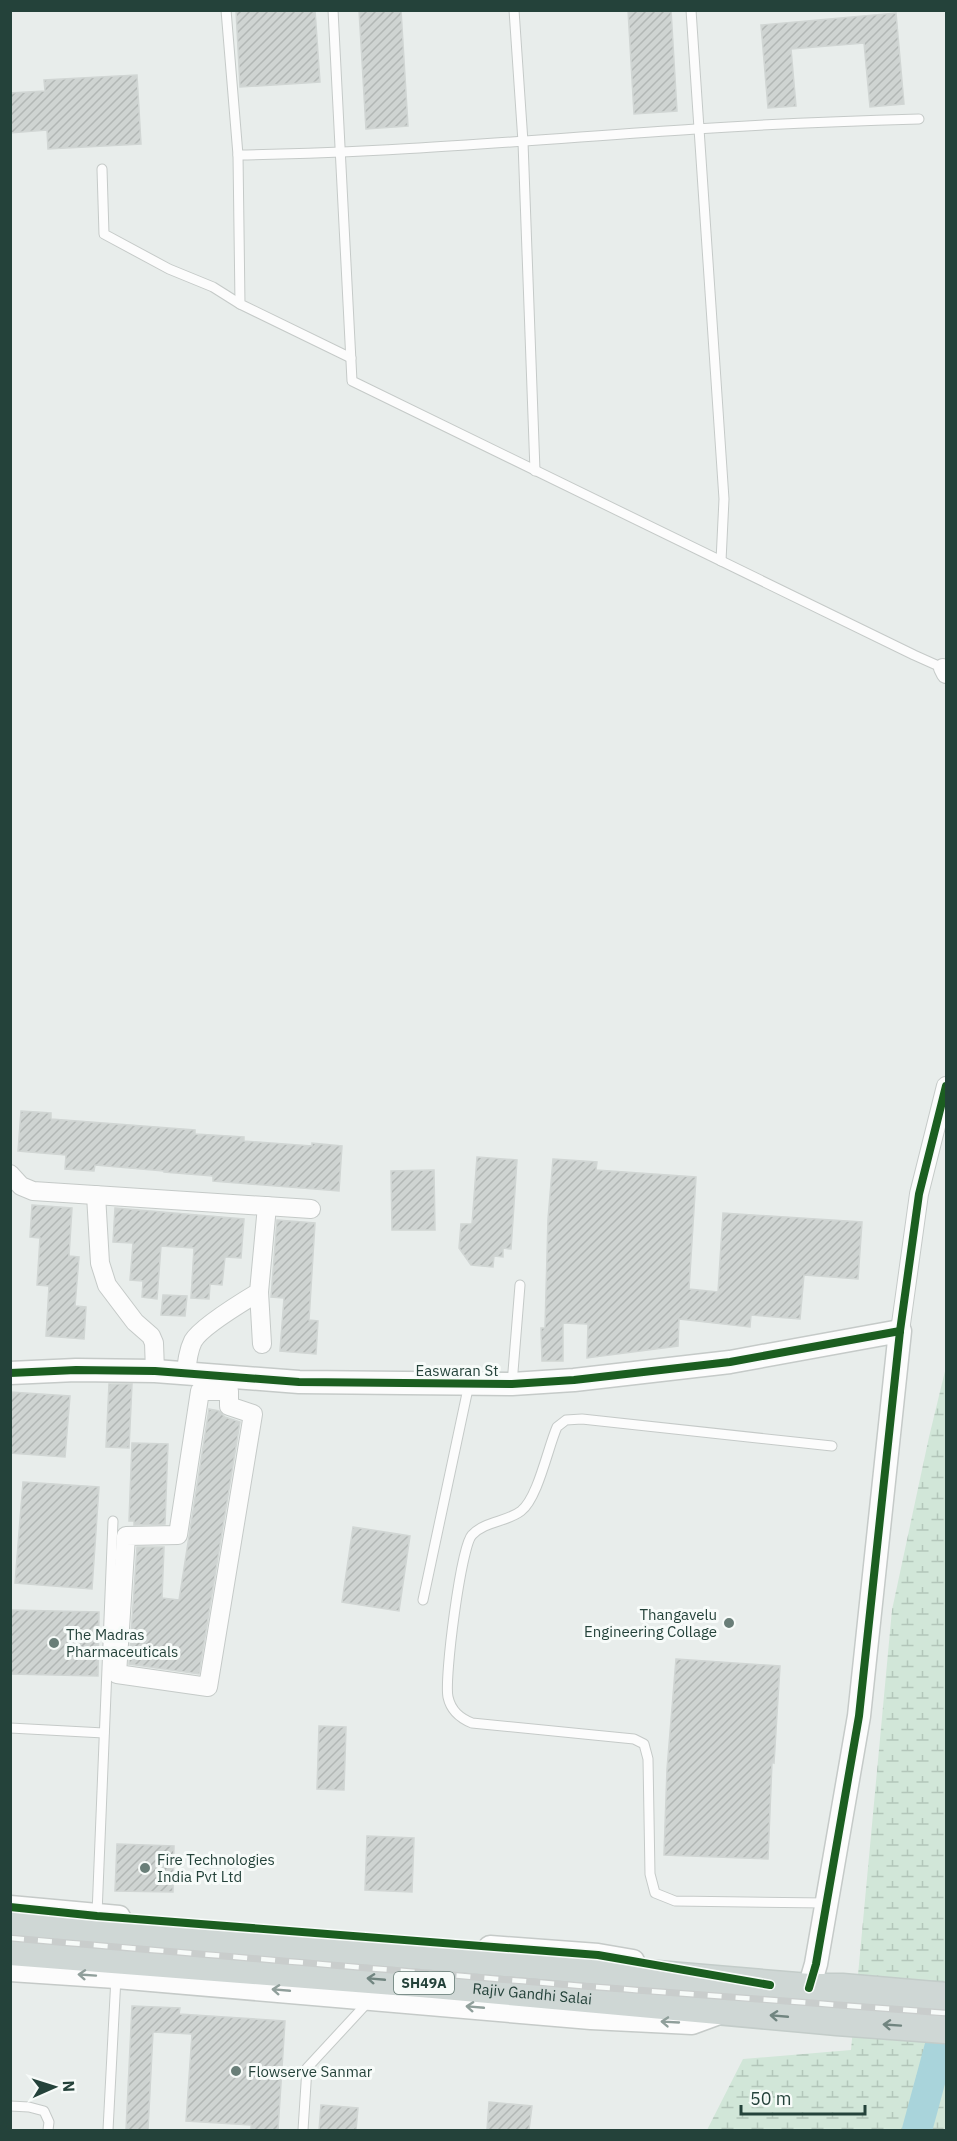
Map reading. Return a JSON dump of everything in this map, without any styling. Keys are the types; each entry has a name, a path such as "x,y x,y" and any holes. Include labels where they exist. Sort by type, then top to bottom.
{"main road":[{"name":"Rajiv Gandhi Salai","path":"10,1923 770,1985 842,1988 946,1997"},
{"name":"Rajiv Gandhi Salai","path":"10,1951 433,1984 946,2029"}],"street":[{"path":"809,1988 816,1964 859,1716 900,1331 919,1194 946,1086"},
{"path":"10,1174 21,1186 33,1191 311,1209"},
{"path":"96,1195 100,1263 106,1285 135,1322 152,1336 155,1371"},
{"path":"262,1344 263,1327 259,1292 267,1206"},
{"path":"186,1374 188,1352 194,1339 259,1292"},
{"name":"Easwaran St","path":"10,1373 76,1370 155,1371 186,1374 209,1383 512,1383 574,1380 730,1362 900,1331"},
{"path":"209,1383 229,1391 229,1406 253,1414 208,1687 117,1674 126,1536 178,1535 200,1391 209,1383"},
{"path":"10,1907 97,1916 598,1955 770,1985"},
{"path":"10,1970 372,1998 591,2018 692,2023 726,2011"}],"lane":[{"path":"226,10 238,155 240,304"},
{"path":"333,10 352,381 945,671"},
{"path":"514,10 523,142 535,471"},
{"path":"691,10 724,499 721,561"},
{"path":"238,155 339,153 698,129 919,119"},
{"path":"102,169 104,234 169,269 213,287 240,304 351,358"},
{"path":"512,1383 520,1285"},
{"path":"423,1600 469,1384"},
{"path":"827,1903 675,1901 655,1893 650,1874 648,1759 644,1744 634,1739 472,1723 458,1717 448,1699 447,1672 464,1559 471,1536 486,1526 522,1511 534,1493 556,1427 566,1420 582,1419 832,1446"},
{"path":"97,1916 113,1521"},
{"path":"10,1728 104,1733"},
{"path":"108,2130 116,1977"},
{"path":"303,2130 307,2068 372,1998"},
{"path":"10,2106 44,2111 49,2122 48,2130"}],"green space":[{"path":"946,1367 946,2130 707,2130 743,2059 851,2050 892,1610"}],"building":[{"path":"236,10 315,10 320,82 240,87"},
{"path":"359,10 401,10 408,126 366,129"},
{"path":"628,10 671,10 677,111 634,114"},
{"path":"896,13 904,104 870,107 864,43 791,49 796,106 768,108 761,25"},
{"path":"137,75 141,144 48,149 47,130 10,133 10,93 45,91 44,80"},
{"path":"21,1111 51,1113 51,1119 195,1130 195,1134 244,1137 244,1141 342,1146 339,1191 213,1181 213,1176 95,1165 94,1171 65,1169 66,1155 18,1151"},
{"path":"477,1157 517,1160 511,1249 503,1248 503,1257 494,1256 493,1267 471,1265 459,1248 461,1224 472,1224"},
{"path":"553,1159 597,1162 596,1170 696,1177 689,1289 718,1292 723,1213 862,1222 858,1279 804,1275 800,1319 751,1315 750,1327 679,1319 678,1346 587,1358 588,1324 563,1323 563,1361 542,1361 541,1328 545,1328 548,1219"},
{"path":"434,1170 435,1230 392,1230 391,1171"},
{"path":"32,1205 72,1208 69,1256 79,1257 75,1306 86,1307 84,1339 46,1336 49,1286 37,1285 40,1238 30,1237"},
{"path":"115,1208 244,1219 241,1258 225,1257 222,1285 210,1284 209,1299 191,1298 194,1248 161,1246 157,1299 142,1297 143,1281 130,1280 133,1243 113,1242"},
{"path":"277,1220 315,1223 309,1320 318,1321 316,1354 280,1351 284,1298 271,1297"},
{"path":"163,1295 187,1296 185,1316 161,1315"},
{"path":"109,1384 132,1384 129,1448 106,1447"},
{"path":"10,1392 70,1396 65,1457 10,1453"},
{"path":"209,1409 219,1411 225,1417 240,1422 199,1674 129,1664 137,1547 164,1547 162,1598 179,1600"},
{"path":"132,1443 168,1444 165,1524 134,1525 134,1521 129,1521"},
{"path":"23,1482 99,1487 92,1589 15,1583"},
{"path":"353,1527 410,1536 399,1611 342,1602"},
{"name":"The Madras Pharmaceuticals","path":"10,1610 99,1612 98,1676 10,1674"},
{"path":"676,1659 780,1666 774,1763 772,1762 768,1859 664,1855 667,1769"},
{"path":"319,1726 346,1727 344,1790 317,1789"},
{"path":"367,1836 414,1838 412,1892 365,1890"},
{"name":"Fire Technologies India Pvt Ltd","path":"117,1844 174,1846 173,1892 115,1891"},
{"name":"Flowserve Sanmar","path":"132,2006 180,2008 179,2014 285,2021 278,2130 251,2130 251,2125 186,2121 192,2034 153,2032 148,2130 126,2130"},
{"path":"489,2102 532,2106 529,2130 487,2130"},
{"path":"321,2105 358,2108 356,2130 319,2130"}],"waterway":[{"path":"917,2130 946,2023"}],"railway":[{"path":"10,1938 582,1986 946,2013"}],"cycle path":[{"path":"809,1988 816,1964 859,1716 900,1331 919,1194 946,1086"},
{"path":"10,1373 76,1370 155,1371 299,1382 512,1384 574,1380 730,1362 900,1331"},
{"path":"10,1907 97,1916 598,1955 770,1985"}],"place":[{"name":"Thangavelu Engineering Collage","path":"729,1623"},
{"name":"The Madras Pharmaceuticals","path":"54,1643"},
{"name":"Fire Technologies India Pvt Ltd","path":"145,1868"},
{"name":"Flowserve Sanmar","path":"236,2071"}]}
